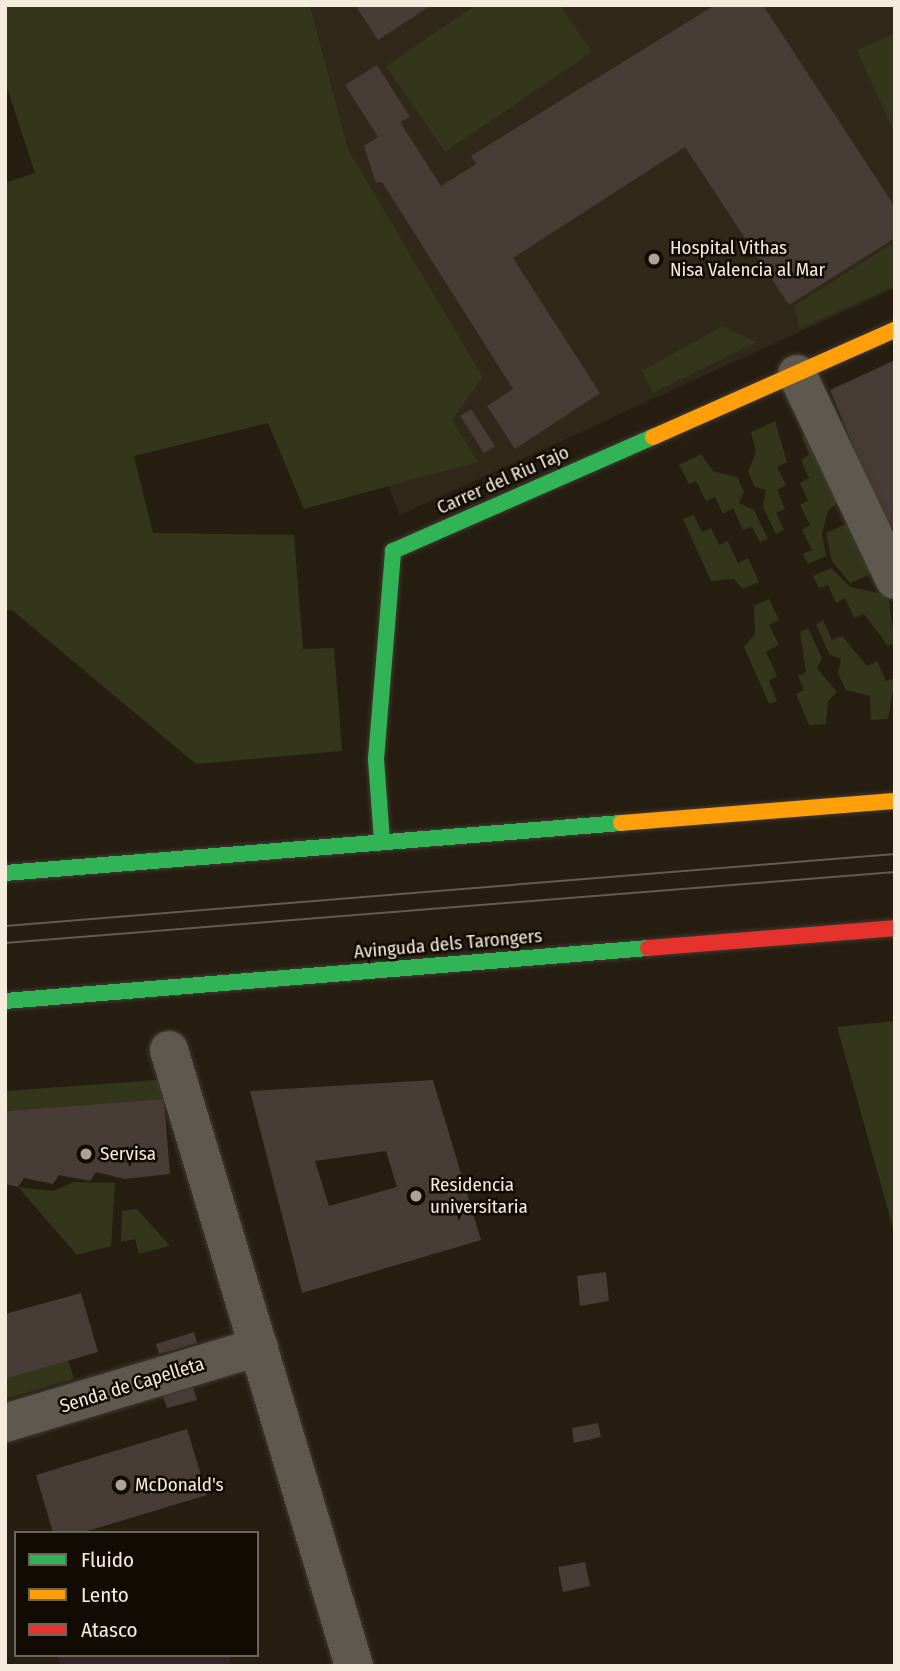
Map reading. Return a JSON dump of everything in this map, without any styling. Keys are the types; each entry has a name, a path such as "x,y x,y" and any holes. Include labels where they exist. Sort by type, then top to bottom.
{"main road":[{"name":"Carrer del Riu Tajo","path":"382,841 376,759 394,551 895,330"},
{"path":"5,873 895,801"},
{"name":"Avinguda dels Tarongers","path":"5,1002 895,928"}],"street":[{"path":"797,374 895,580"},
{"path":"169,1050 355,1666"},
{"name":"Senda de Capelleta","path":"5,1423 259,1347"}],"shaded area":[{"name":"Hospital Vithas Nisa Valencia al Mar","path":"310,5 895,5 895,288 400,515 388,486 477,462 451,420 483,377 348,149"},
{"path":"58,1657 230,1657 232,1666 60,1666"}],"green space":[{"path":"5,5 310,5 348,149 483,377 452,420 478,462 304,509 268,423 134,456 153,533 294,535 303,649 334,648 342,751 196,764 12,610 5,611 5,183 35,173 5,81"},
{"path":"476,5 560,5 592,52 445,152 386,66"},
{"path":"895,33 895,135 857,50"},
{"path":"895,242 895,286 799,329 795,305"},
{"path":"722,326 757,342 653,393 642,371"},
{"path":"775,421 787,462 777,467 786,485 777,490 785,509 776,513 784,530 776,534 763,507 766,490 755,487 748,472 756,452 751,432"},
{"path":"812,432 843,498 828,511 822,534 826,556 808,564 803,554 812,550 802,530 810,525 800,505 808,501 800,483 809,478 801,460 809,455 802,437"},
{"path":"701,454 713,471 737,477 744,491 739,503 754,510 768,539 760,542 752,527 743,530 733,508 723,514 715,497 706,501 696,481 689,484 679,465"},
{"path":"694,515 702,532 711,528 719,545 728,541 738,563 748,558 759,582 743,589 734,579 711,581 683,519"},
{"path":"854,520 878,571 850,583 832,561 826,533"},
{"path":"831,568 850,587 888,595 895,643 888,646 864,614 854,618 845,598 836,603 828,585 819,588 813,576"},
{"path":"769,599 779,620 769,625 779,645 766,652 777,676 769,681 777,701 769,704 744,647 755,634 754,606"},
{"path":"823,620 832,640 842,636 867,666 877,661 886,681 895,678 888,719 871,720 870,696 846,690 838,673 841,659 829,654 816,624"},
{"path":"808,628 822,658 817,668 837,692 828,701 826,724 809,725 796,694 804,690 798,676 806,672 800,632"},
{"path":"895,1021 895,1235 837,1027"},
{"path":"157,1080 164,1099 5,1111 5,1091"},
{"path":"74,1182 115,1183 111,1246 77,1255 18,1187 53,1191"},
{"path":"137,1209 170,1246 139,1254 135,1239 121,1242 122,1211"},
{"path":"68,1360 74,1379 5,1399 5,1379"}],"building":[{"path":"355,5 432,5 378,40"},
{"path":"715,5 763,5 895,207 895,238 789,305 685,147 513,258 600,393 515,449 487,406 513,389 382,182 376,183 364,146 378,137 345,85 377,65 410,117 400,122 441,186 476,164 471,156"},
{"path":"895,360 895,531 881,513 830,390"},
{"path":"471,409 495,446 484,453 460,416"},
{"name":"Residencia universitaria","path":"433,1080 481,1240 302,1293 250,1091","holes":["386,1151 397,1187 329,1206 315,1161"]},
{"name":"Servisa","path":"164,1099 170,1174 125,1179 96,1172 90,1181 59,1175 53,1184 24,1178 18,1187 5,1184 5,1111"},
{"path":"606,1272 609,1301 580,1306 577,1276"},
{"path":"81,1293 98,1352 5,1379 5,1314"},
{"path":"194,1332 197,1343 159,1354 156,1344"},
{"path":"193,1387 197,1400 167,1408 163,1396"},
{"path":"598,1423 601,1437 574,1443 572,1428"},
{"name":"McDonald's","path":"187,1429 207,1495 88,1531 52,1531 36,1475"},
{"path":"585,1562 590,1586 563,1592 558,1567"}],"tram line":[{"path":"5,926 895,854"},
{"path":"5,943 895,872"}],"traffic: fast":[{"path":"382,841 376,759 393,551 653,437"},
{"path":"5,873 621,823"},
{"path":"5,1001 648,948"}],"traffic: slow":[{"path":"653,437 895,330"},
{"path":"621,823 895,801"}],"traffic: jam":[{"path":"648,948 895,928"}],"place":[{"name":"Hospital Vithas Nisa Valencia al Mar","path":"654,259"},
{"name":"Servisa","path":"86,1154"},
{"name":"Residencia universitaria","path":"416,1196"},
{"name":"McDonald's","path":"121,1485"}]}
